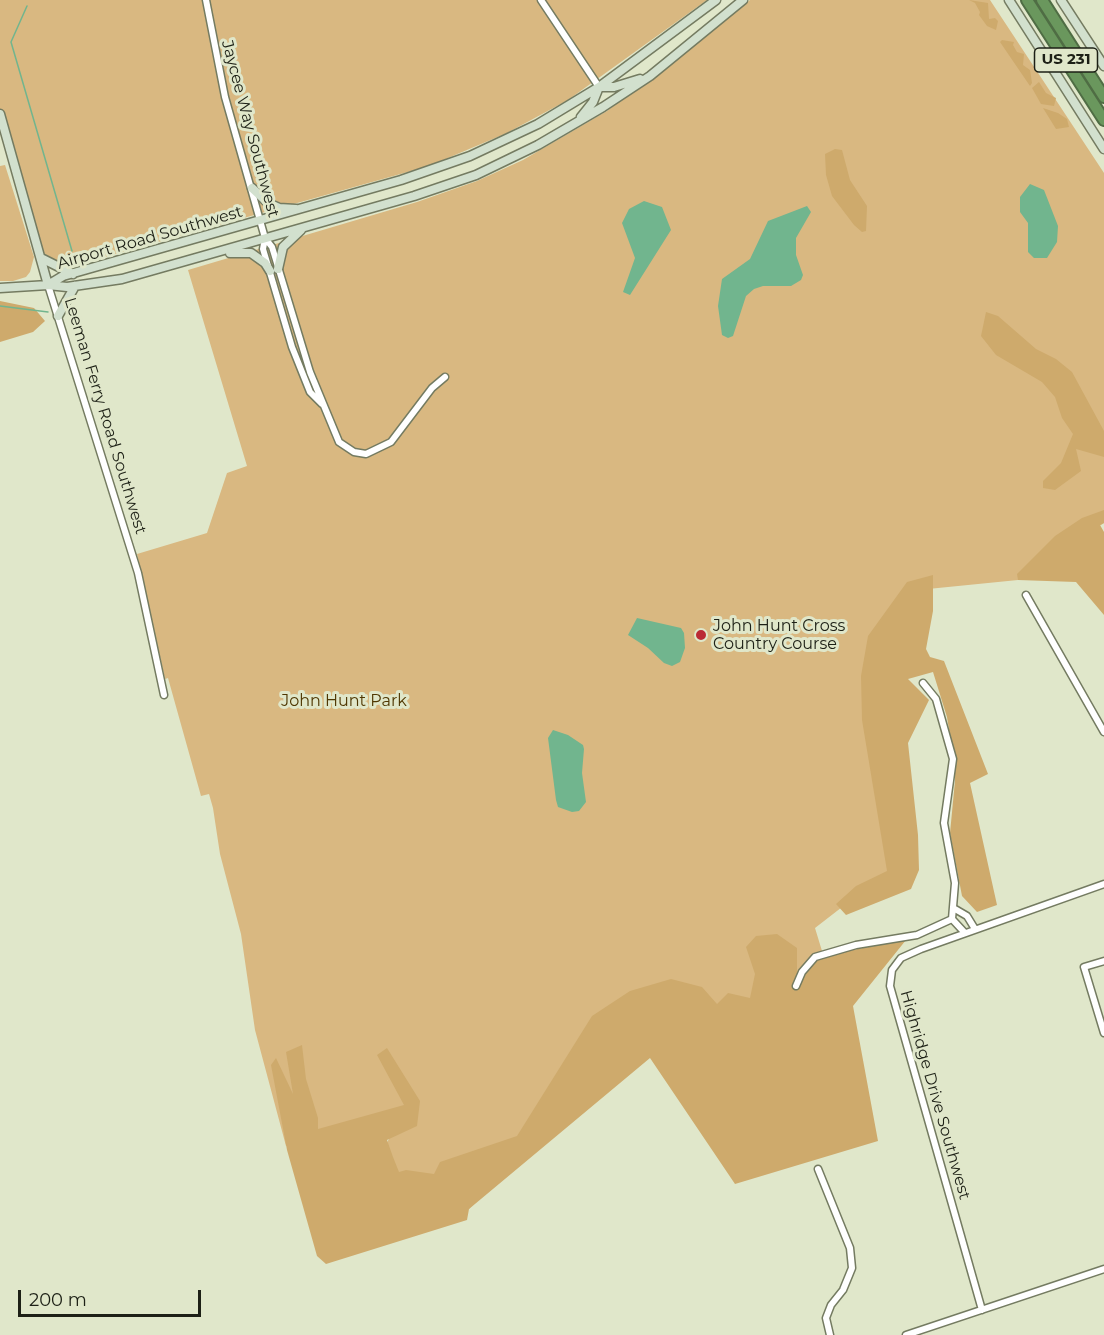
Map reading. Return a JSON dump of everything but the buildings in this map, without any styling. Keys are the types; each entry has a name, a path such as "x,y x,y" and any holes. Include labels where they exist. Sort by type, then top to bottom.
{"highway":[{"name":"US 231","path":"1027,0 1104,120"},
{"name":"US 231","path":"1042,0 1104,97"}],"street":[{"name":"Jaycee Way Southwest","path":"206,0 217,65 263,230 263,249 274,270 322,405 339,442 354,452 366,454 392,442 432,388 445,377"},
{"path":"541,0 599,87"},
{"name":"Airport Road Southwest","path":"48,285 75,286 122,279 215,253 305,208 401,180 470,156 538,124 599,87 716,0"},
{"name":"Airport Road Southwest","path":"48,285 73,274 263,230 311,225 414,196 476,175 572,126 650,76 743,0"},
{"path":"1009,0 1104,149"},
{"path":"1061,0 1104,66"},
{"path":"599,87 614,87 650,76"},
{"path":"572,126 593,102 599,87"},
{"name":"Leeman Ferry Road Southwest","path":"0,114 48,285 138,573 164,695"},
{"path":"252,188 268,203 279,208 305,208"},
{"path":"215,253 251,253 274,270 284,245 290,238 311,225"},
{"path":"41,258 73,274"},
{"path":"0,288 48,285"},
{"path":"58,316 75,286"},
{"path":"1026,595 1104,732"},
{"path":"796,986 802,972 815,957 856,945 917,935 952,919 955,909 955,883 944,823 953,759 936,699 923,683"},
{"name":"Highridge Drive Southwest","path":"982,1310 890,986 892,970 902,958 975,929 1104,885"},
{"path":"955,909 968,916 975,929"},
{"path":"952,919 965,933"},
{"path":"1104,960 1084,967 1104,1033"},
{"path":"818,1169 849,1248 852,1268 843,1290 831,1305 826,1318 830,1335"},
{"path":"906,1335 1104,1269"}],"green space":[{"path":"0,0 707,0 568,100 507,133 429,166 69,267 61,267 44,253 0,112"},
{"name":"John Hunt Cross Country Course","path":"750,0 990,0 1104,173 1104,523 1018,580 908,591 908,856 815,928 829,974 737,1016 652,1007 469,1209 397,1173 387,1143 404,1106 286,1146 255,1030 241,934 220,854 213,808 209,794 201,796 168,678 165,679 137,554 207,533 227,473 247,466 188,270 417,202 477,181 523,160 607,111"},
{"path":"5,165 34,257 30,272 26,277 13,281 0,281 0,166"}],"shaded area":[{"path":"969,0 988,3 989,19 995,18 998,21 996,30 987,26 979,15 980,12 975,3"},
{"path":"1002,40 1014,42 1013,45 1017,52 1024,54 1023,65 1030,70 1032,83 1030,86 1000,42"},
{"path":"1039,82 1046,93 1056,98 1054,106 1041,104 1032,88"},
{"path":"1043,108 1067,119 1069,127 1056,129"},
{"path":"835,149 842,150 850,180 867,206 866,231 862,232 854,225 832,196 826,175 825,154"},
{"path":"1030,184 1044,190 1058,226 1057,242 1047,258 1034,258 1028,252 1028,223 1020,212 1020,197"},
{"path":"644,201 662,207 671,230 630,295 623,292 635,258 622,223 629,209"},
{"path":"807,206 811,212 796,238 796,255 803,275 801,280 791,286 763,286 754,289 746,296 733,336 728,338 722,335 718,306 722,279 750,259 768,221"},
{"path":"0,301 34,308 45,321 33,332 0,342"},
{"path":"986,312 998,316 1036,349 1056,359 1072,372 1104,431 1104,457 1076,449 1081,471 1055,490 1043,488 1043,481 1061,463 1073,434 1062,418 1055,397 1042,382 996,355 981,336"},
{"path":"1104,510 1104,523 1100,525 1104,532 1104,615 1076,582 1018,580 1017,574 1055,536 1082,518"},
{"path":"933,575 933,611 926,649 930,657 944,661 988,774 970,783 997,905 977,912 962,896 950,833 955,781 953,755 947,717 933,672 908,679 929,700 908,743 918,835 919,870 911,889 846,915 836,904 856,886 887,871 862,720 861,676 868,636 907,582"},
{"path":"637,618 681,628 684,633 685,648 680,662 672,666 664,663 648,648 628,635"},
{"path":"553,730 568,735 583,745 582,773 586,802 579,811 572,812 558,807 548,738"},
{"path":"777,934 797,948 797,976 810,958 906,940 853,1006 878,1141 735,1184 650,1058 469,1209 467,1220 326,1264 317,1256 287,1150 271,1065 276,1058 293,1094 286,1052 302,1045 306,1079 318,1118 318,1129 404,1105 377,1055 387,1048 420,1101 417,1126 387,1140 393,1157 399,1172 406,1170 434,1174 440,1162 517,1136 592,1016 630,991 671,979 702,987 717,1004 728,993 750,998 755,974 746,947 756,936"}],"waterway":[{"path":"27,6 11,42 72,251"},
{"path":"0,306 48,312"}],"place":[{"name":"John Hunt Cross Country Course","path":"701,635"}],"park label":[{"name":"John Hunt Park","path":"344,701"}]}
